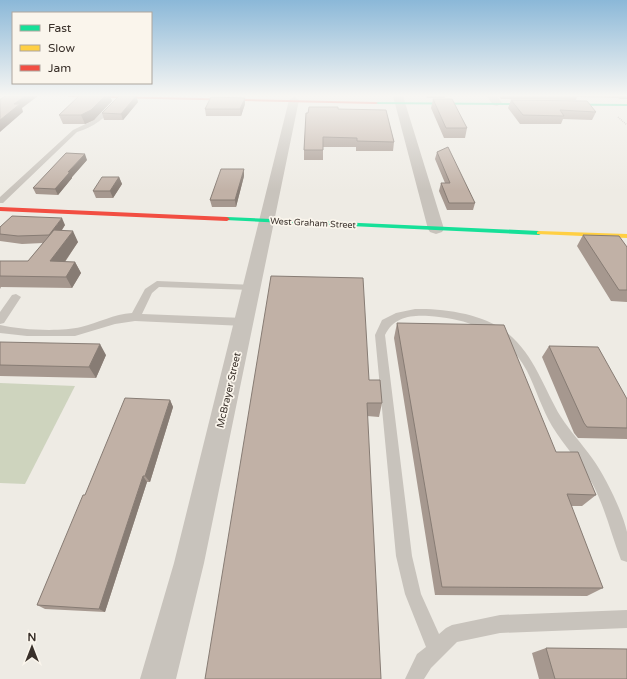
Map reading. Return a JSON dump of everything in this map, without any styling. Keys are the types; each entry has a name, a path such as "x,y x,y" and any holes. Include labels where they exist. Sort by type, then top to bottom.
{"main road":[{"name":"West Graham Street","path":"0,209 436,229 627,236"}],"street":[{"name":"McBrayer Street","path":"158,679 189,563 267,221 291,128"},
{"path":"407,128 436,229"}],"lane":[{"path":"0,201 75,131 87,128"},
{"path":"135,316 148,291 157,284 252,287"},
{"path":"0,320 16,297"},
{"path":"436,650 413,594 404,556 380,335 386,323 403,314 419,312 453,316 483,324 497,330 520,352 535,375 553,415 564,435 584,456 598,479 627,554"},
{"path":"0,329 79,332 124,317 135,316 244,322"},
{"path":"414,679 424,661 452,634 500,624 627,619"}],"green space":[{"path":"0,383 75,386 25,484 0,483"}],"building":[{"path":"305,128 390,128 394,142 357,141 357,138 323,137 323,150 304,150"},
{"path":"448,147 475,203 449,203 441,183 450,183 437,152"},
{"path":"66,153 85,154 55,189 33,188"},
{"path":"221,169 244,169 235,200 210,200"},
{"path":"102,177 119,177 110,191 93,191"},
{"path":"12,216 62,218 49,235 18,236 0,234 0,227"},
{"path":"54,230 73,231 50,261 75,262 66,277 0,276 0,261 28,261"},
{"path":"583,235 619,236 627,247 627,290 619,290"},
{"path":"271,276 363,278 369,380 380,380 382,403 367,403 381,679 205,679"},
{"path":"397,323 504,325 556,452 578,452 596,495 567,494 603,588 442,587"},
{"path":"0,342 100,344 89,367 0,365"},
{"path":"549,346 598,347 627,399 627,428 587,427"},
{"path":"125,398 170,400 99,609 37,605 83,495 85,495"},
{"path":"546,648 627,649 627,679 555,679"}],"traffic: fast":[{"path":"227,219 539,233"}],"traffic: slow":[{"path":"539,233 627,236"}],"traffic: jam":[{"path":"0,209 227,219"}]}
